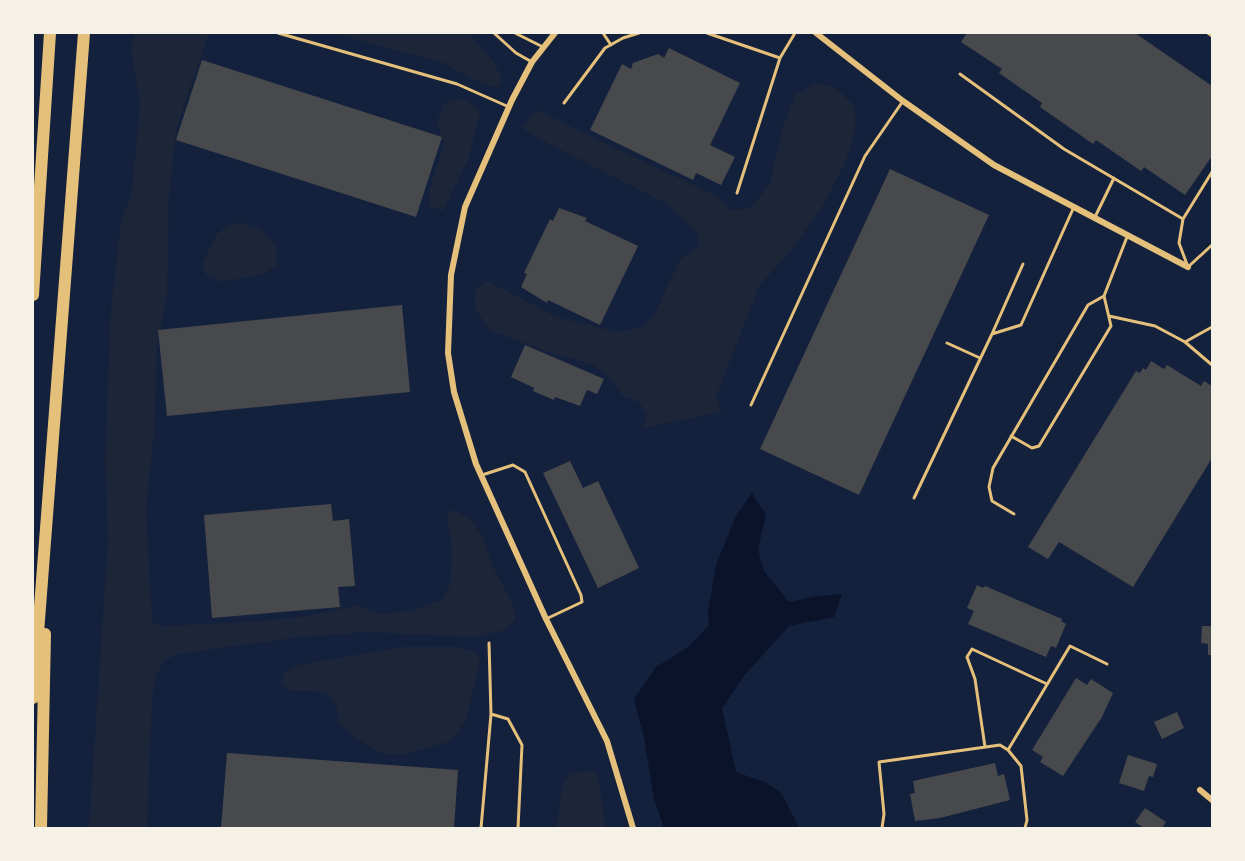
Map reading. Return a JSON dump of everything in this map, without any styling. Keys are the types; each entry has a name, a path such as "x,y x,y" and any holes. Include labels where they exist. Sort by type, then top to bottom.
{"highway":[{"path":"33,295 50,33"},
{"path":"33,698 84,33"},
{"path":"41,828 49,480"}],"street":[{"path":"555,33 532,62 509,106 465,207 451,275 448,352 454,393 480,475 546,619 607,741 633,828"},
{"path":"816,33 903,102 994,165 1094,220 1188,267"},
{"path":"1200,790 1212,800"}],"lane":[{"path":"278,33 457,84 509,106"},
{"path":"494,33 516,53 532,62"},
{"path":"515,33 543,47"},
{"path":"603,33 611,45"},
{"path":"564,103 605,48 639,33"},
{"path":"707,33 780,58"},
{"path":"737,193 780,58 795,33"},
{"path":"960,74 1064,149 1183,219"},
{"path":"751,405 865,156 903,102"},
{"path":"1212,172 1183,219 1179,243 1188,267 1212,245"},
{"path":"1094,220 1114,178"},
{"path":"992,334 1021,325 1073,208"},
{"path":"1011,436 1032,448 1039,446 1111,326 1104,296 1127,237"},
{"path":"914,498 1023,264"},
{"path":"1014,514 992,501 989,487 993,468 1088,305 1104,296"},
{"path":"1109,316 1155,326 1185,342 1212,365"},
{"path":"1185,342 1212,327"},
{"path":"947,343 980,358"},
{"path":"480,475 513,465 525,472 582,602 546,619"},
{"path":"481,828 491,714 489,643"},
{"path":"1008,750 1070,646 1107,664"},
{"path":"986,747 975,679 967,657 972,650 1047,684"},
{"path":"491,714 508,719 522,745 518,828"},
{"path":"882,828 879,762 1000,745 1008,750 1021,766 1027,820 1025,828"}],"shaded area":[{"path":"135,33 209,33 177,126 169,194 167,295 157,346 154,432 146,511 152,622 161,626 252,622 309,616 357,605 379,614 413,611 443,599 450,585 452,551 447,515 453,509 471,520 483,538 494,569 513,604 515,619 502,631 475,637 367,632 301,637 176,654 164,662 156,675 152,697 147,828 89,828 108,539 105,458 111,309 121,221 132,192 140,104 131,48"},
{"path":"333,33 469,33 494,62 502,79 497,88 469,78 444,63"},
{"path":"817,83 837,89 855,107 855,132 844,165 822,207 790,252 759,286 716,397 722,412 643,428 647,415 639,402 623,396 609,377 593,365 542,350 490,330 474,307 476,289 487,281 557,317 617,332 643,327 654,315 681,258 691,253 699,244 697,232 667,204 534,136 522,127 537,110 716,196 732,210 750,208 770,184 783,127 796,94"},
{"path":"455,99 466,100 480,112 469,157 443,211 430,205 429,191 444,143 437,121 444,104"},
{"path":"243,223 263,231 277,248 276,266 264,274 221,282 207,276 202,265 216,235 228,225"},
{"path":"752,493 766,515 758,549 764,571 789,602 842,594 834,617 789,626 744,676 722,708 736,772 767,783 781,793 798,825 797,828 664,828 654,799 644,738 634,699 656,667 688,647 709,625 708,611 716,565 736,516"},
{"path":"402,647 460,647 477,653 480,663 466,720 451,741 406,754 383,754 357,739 339,723 337,707 329,695 318,691 290,691 281,683 284,673 299,665"},
{"path":"584,771 597,772 606,828 557,828 562,787 570,775"}],"building":[{"path":"967,33 1135,33 1212,86 1212,156 1185,195 1144,167 1141,171 1096,140 1093,144 1040,107 1042,103 999,73 1002,69 961,42"},
{"path":"669,48 740,83 710,145 735,157 721,185 696,173 693,180 590,130 622,64 631,69 633,63 658,54 664,58"},
{"path":"202,60 442,137 416,217 176,140"},
{"path":"890,169 989,215 859,495 760,449"},
{"path":"559,208 587,218 585,221 638,246 600,325 548,300 547,303 521,287 527,274 524,273 550,219 553,221"},
{"path":"402,305 410,392 167,416 158,330"},
{"path":"525,345 604,379 597,394 587,390 580,406 555,397 554,400 533,391 534,388 511,377"},
{"path":"1151,361 1164,369 1167,365 1201,386 1204,381 1212,386 1212,458 1133,587 1059,542 1048,559 1028,547 1136,371 1140,373 1143,368 1146,370"},
{"path":"570,461 583,488 598,481 639,568 598,588 543,473"},
{"path":"331,504 333,521 349,519 355,586 338,587 340,607 212,618 204,515"},
{"path":"977,585 983,588 985,586 1062,619 1061,621 1066,624 1056,648 1051,646 1046,657 968,624 974,611 967,608"},
{"path":"1202,626 1212,626 1212,655 1208,655 1208,644 1201,643"},
{"path":"1076,678 1087,685 1091,679 1113,693 1102,717 1063,776 1040,762 1043,757 1032,750"},
{"path":"1177,712 1184,728 1162,739 1154,722"},
{"path":"227,753 458,770 454,828 221,828"},
{"path":"1128,755 1157,764 1153,777 1149,776 1144,791 1119,783"},
{"path":"995,763 998,776 1004,774 1010,800 940,818 915,821 910,794 915,793 913,781"},
{"path":"1145,808 1166,822 1162,828 1144,828 1135,822"}]}
